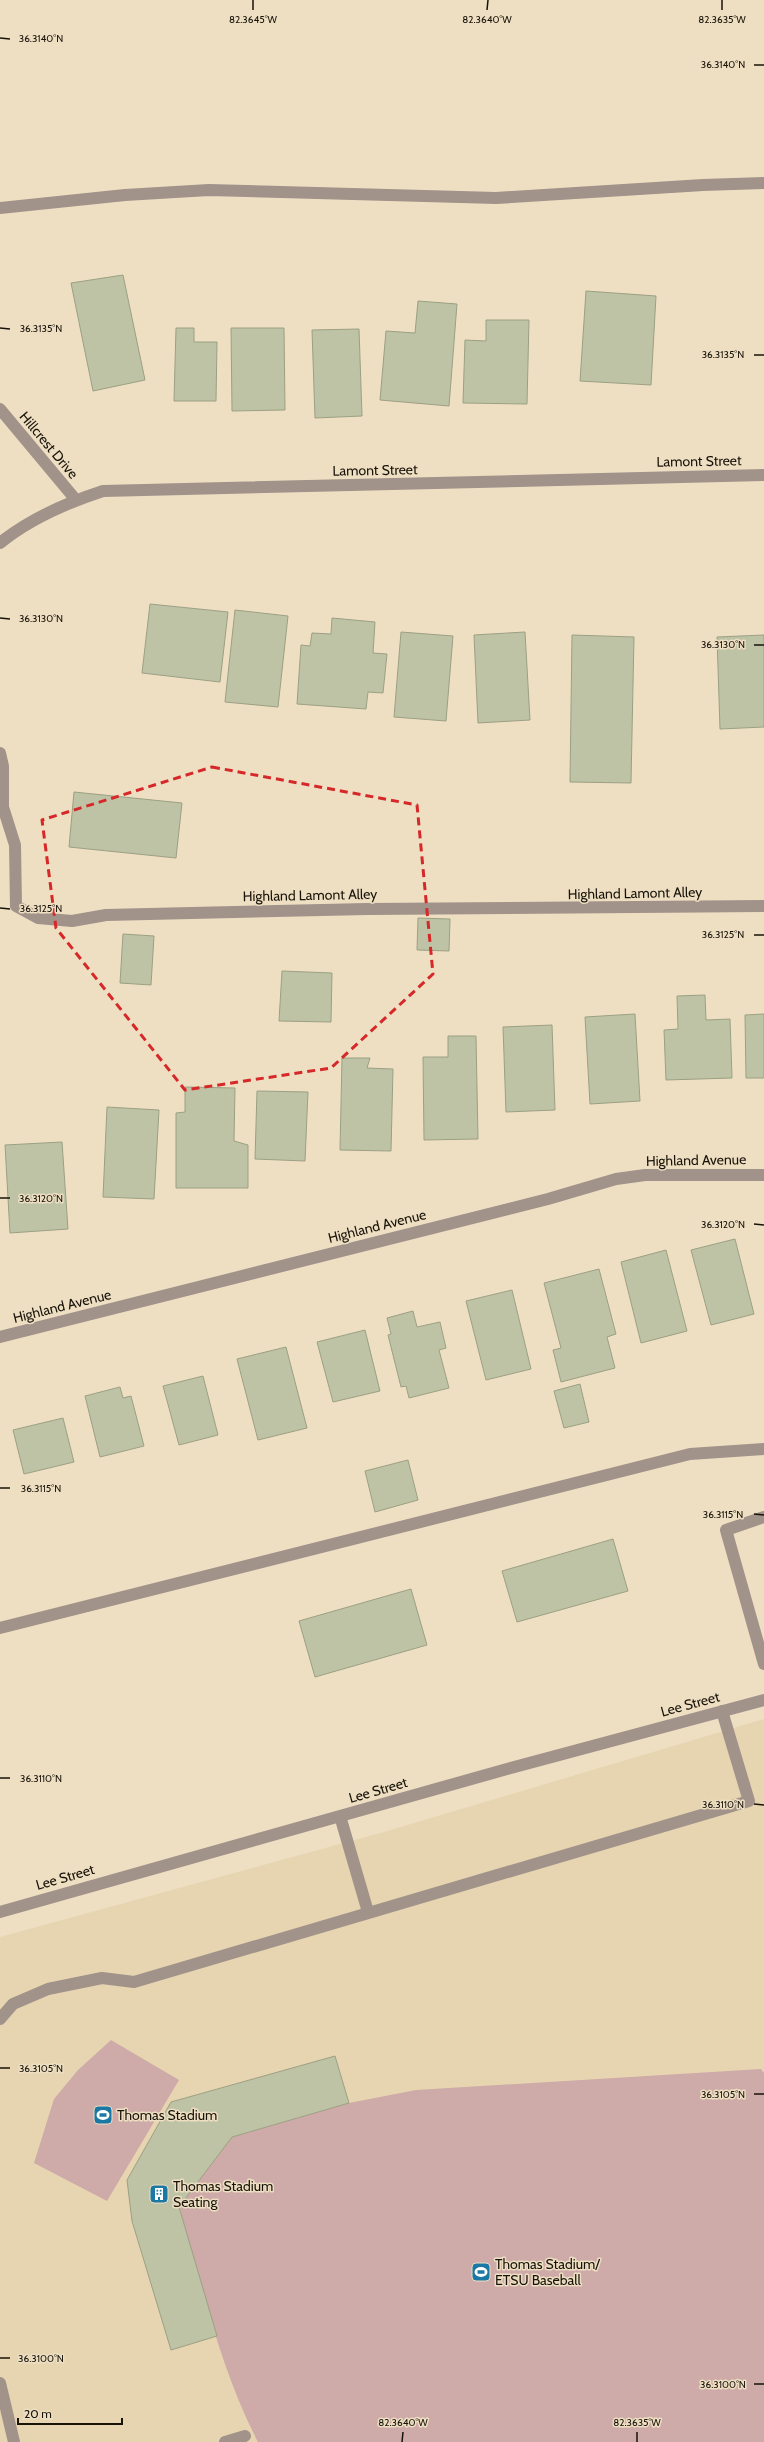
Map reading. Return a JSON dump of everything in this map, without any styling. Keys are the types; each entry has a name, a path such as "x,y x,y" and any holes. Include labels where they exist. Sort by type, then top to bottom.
{"street":[{"path":"0,208 125,195 209,190 496,198 703,185 764,183"},
{"name":"Hillcrest Drive","path":"0,409 76,500"},
{"name":"Lamont Street","path":"0,543 42,515 76,500 103,491 764,475"},
{"name":"Highland Lamont Alley","path":"0,753 3,766 3,819 15,846 16,906 38,918 72,920 106,915 367,909 764,906"},
{"name":"Highland Avenue","path":"0,1337 548,1199 616,1179 645,1175 764,1174"},
{"path":"0,1628 690,1454 764,1449"},
{"path":"764,1517 726,1530 764,1664"},
{"name":"Lee Street","path":"0,1912 340,1816 764,1700"},
{"path":"0,2019 13,2004 48,1989 102,1978 134,1982 749,1800 722,1711"},
{"path":"340,1816 368,1912"},
{"path":"0,2383 14,2442"},
{"path":"225,2442 245,2436"}],"highlighted area":[{"path":"212,767 417,805 433,974 331,1068 185,1090 56,928 42,820"}],"shaded area":[{"name":"Thomas Stadium","path":"764,1719 764,2442 0,2442 0,1937 384,1832"},
{"name":"Thomas Stadium","path":"111,2040 179,2080 107,2201 34,2163 54,2099 78,2070"},
{"name":"Thomas Stadium/ ETSU Baseball","path":"761,2069 764,2073 764,2442 258,2442 233,2386 222,2356 179,2207 232,2137 349,2103 416,2090"}],"building":[{"path":"123,275 145,380 93,391 71,283"},
{"path":"586,291 656,296 651,385 580,381"},
{"path":"418,301 457,304 449,406 380,400 386,331 415,333"},
{"path":"486,320 529,320 527,404 463,403 465,340 486,341"},
{"path":"176,328 194,328 194,342 217,342 216,401 174,401"},
{"path":"231,328 284,328 285,410 232,411"},
{"path":"359,329 362,416 315,418 312,330"},
{"path":"150,604 228,612 220,682 142,673"},
{"path":"235,610 288,616 278,707 225,702"},
{"path":"332,618 375,622 373,653 387,654 383,693 368,692 366,709 297,704 301,645 310,646 312,633 331,634"},
{"path":"401,632 453,636 446,721 394,717"},
{"path":"525,632 530,720 478,723 474,635"},
{"path":"572,635 634,637 631,783 570,782"},
{"path":"764,635 764,727 720,729 717,637"},
{"path":"74,792 182,803 176,858 69,847"},
{"path":"418,918 450,919 449,951 417,950"},
{"path":"123,934 154,936 151,985 120,983"},
{"path":"282,971 332,973 331,1022 279,1021"},
{"path":"705,995 706,1020 730,1019 732,1078 666,1080 664,1030 678,1029 677,996"},
{"path":"635,1014 640,1101 590,1104 585,1017"},
{"path":"764,1014 764,1078 746,1078 745,1015"},
{"path":"552,1025 555,1110 506,1112 503,1027"},
{"path":"448,1036 476,1036 478,1139 424,1140 423,1057 448,1057"},
{"path":"342,1058 370,1058 367,1068 393,1069 391,1151 340,1150"},
{"path":"185,1087 235,1088 234,1141 248,1145 248,1188 176,1188 176,1113 185,1112"},
{"path":"257,1091 308,1092 305,1161 255,1159"},
{"path":"107,1107 159,1110 154,1199 103,1197"},
{"path":"62,1142 68,1229 10,1233 5,1145"},
{"path":"735,1239 754,1314 711,1325 691,1250"},
{"path":"666,1250 687,1331 641,1343 621,1262"},
{"path":"599,1269 616,1334 607,1337 615,1368 561,1382 553,1350 561,1348 544,1283"},
{"path":"512,1290 531,1369 486,1380 466,1301"},
{"path":"413,1311 417,1327 440,1322 446,1348 439,1350 449,1388 409,1398 406,1386 401,1387 388,1335 391,1334 387,1318"},
{"path":"365,1330 380,1391 333,1402 317,1342"},
{"path":"286,1347 307,1428 258,1440 237,1359"},
{"path":"203,1376 218,1435 179,1445 163,1386"},
{"path":"580,1384 589,1422 564,1428 554,1391"},
{"path":"120,1387 123,1398 131,1396 144,1446 100,1457 85,1396"},
{"path":"63,1418 74,1462 24,1474 13,1430"},
{"path":"408,1460 418,1500 375,1512 365,1471"},
{"path":"613,1539 628,1591 517,1622 502,1571"},
{"path":"411,1589 427,1645 315,1677 299,1621"},
{"name":"Thomas Stadium Seating","path":"335,2056 349,2103 232,2137 179,2207 217,2336 171,2350 132,2221 127,2180 171,2102"}],"place":[{"name":"Thomas Stadium","path":"103,2115"},
{"name":"Thomas Stadium Seating","path":"159,2194"},
{"name":"Thomas Stadium/ ETSU Baseball","path":"481,2272"}]}
